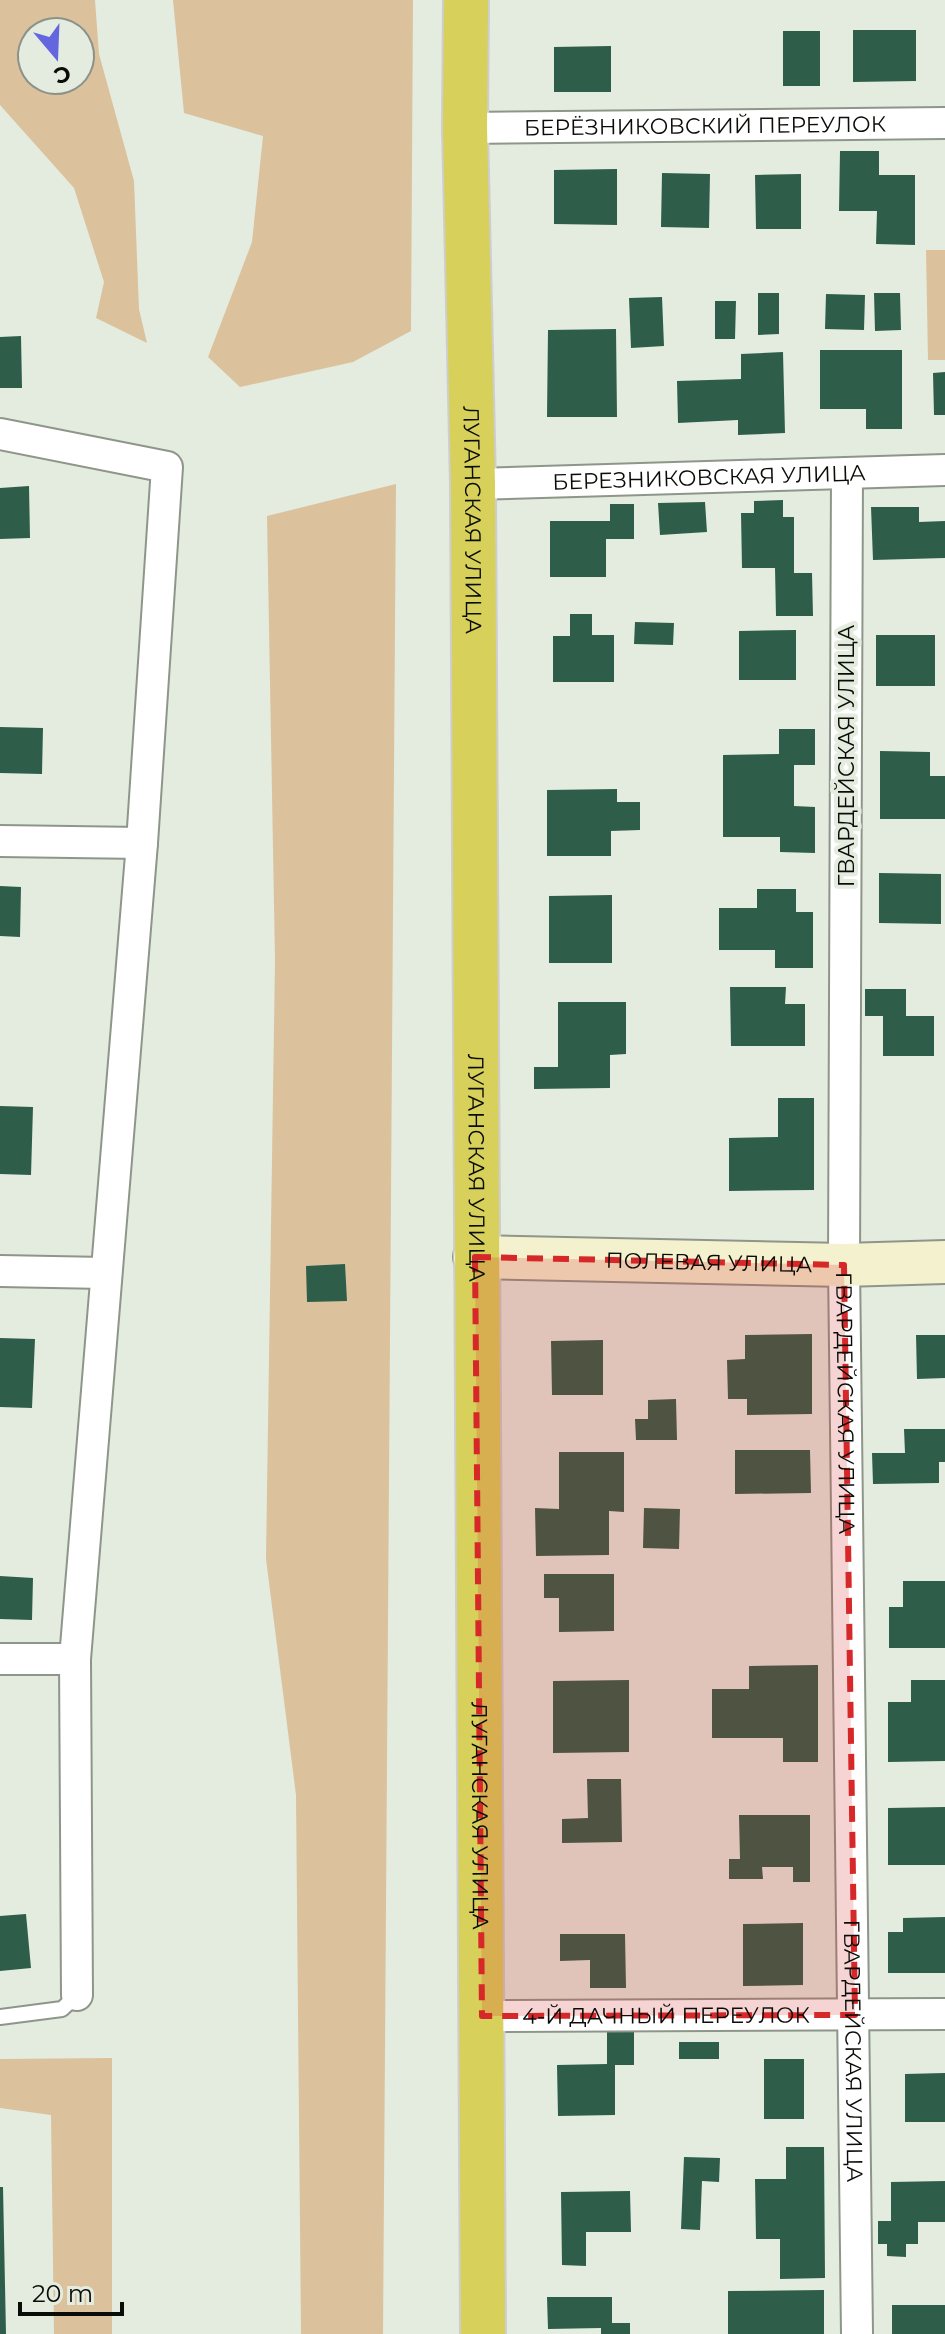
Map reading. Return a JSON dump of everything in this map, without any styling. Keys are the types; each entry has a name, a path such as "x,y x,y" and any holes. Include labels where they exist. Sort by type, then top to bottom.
{"highway":[{"name":"ЛУГАНСКАЯ УЛИЦА","path":"466,0 465,128 473,484 483,2334"}],"street":[{"name":"БЕРЁЗНИКОВСКИЙ ПЕРЕУЛОК","path":"465,128 945,123"},
{"path":"0,434 167,467 142,843 75,1659 77,1995"},
{"name":"БЕРЕЗНИКОВСКАЯ УЛИЦА","path":"473,484 945,470"},
{"name":"ГВАРДЕЙСКАЯ УЛИЦА","path":"847,473 844,1265 857,2334"},
{"path":"0,841 142,843"},
{"name":"ПОЛЕВАЯ УЛИЦА","path":"475,1257 844,1265 945,1262"},
{"path":"0,1271 105,1273"},
{"path":"0,1659 75,1659"},
{"name":"4-Й ДАЧНЫЙ ПЕРЕУЛОК","path":"482,2016 945,2014"}],"lane":[{"path":"0,2017 62,2009 77,1995"}],"highlighted area":[{"path":"475,1257 844,1265 855,2015 482,2016"}],"shaded area":[{"path":"0,0 95,0 99,54 134,181 139,309 147,343 96,318 104,282 74,188 0,105"},
{"path":"173,0 413,0 411,331 353,362 240,387 208,357 252,242 263,136 184,113"},
{"path":"926,250 945,250 945,360 928,360"},
{"path":"396,484 383,2334 301,2334 296,1795 266,1559 275,960 267,516"},
{"path":"112,2058 112,2334 54,2334 51,2115 0,2108 0,2059"}],"building":[{"path":"853,30 916,30 916,81 853,82"},
{"path":"783,31 820,31 820,86 783,86"},
{"path":"611,46 611,92 554,92 554,47"},
{"path":"840,151 879,151 879,175 915,175 915,245 876,244 877,211 839,211"},
{"path":"617,169 617,225 554,224 554,170"},
{"path":"662,173 710,174 709,228 661,227"},
{"path":"801,174 801,229 756,229 755,175"},
{"path":"758,293 779,293 779,334 758,335"},
{"path":"874,293 900,293 901,330 875,331"},
{"path":"826,294 865,295 864,330 825,329"},
{"path":"662,297 664,346 631,348 629,298"},
{"path":"715,301 736,301 735,339 715,339"},
{"path":"616,329 617,417 547,417 548,330"},
{"path":"21,336 22,388 0,388 0,337"},
{"path":"820,350 902,350 902,429 866,429 866,409 820,409"},
{"path":"783,352 785,433 738,435 738,420 678,423 677,381 741,379 741,354"},
{"path":"945,372 945,415 934,415 933,373"},
{"path":"29,486 30,538 0,539 0,488"},
{"path":"783,500 783,517 794,517 794,573 812,573 813,616 776,616 775,568 742,568 741,513 754,513 754,501"},
{"path":"705,502 707,532 660,535 658,503"},
{"path":"610,504 634,504 634,539 606,539 606,577 550,577 550,521 610,521"},
{"path":"871,507 919,507 919,522 945,521 945,558 873,560"},
{"path":"570,614 592,614 592,635 614,635 614,682 553,682 553,636 570,636"},
{"path":"635,622 674,623 673,645 634,644"},
{"path":"796,630 796,680 739,680 739,631"},
{"path":"876,635 935,635 935,686 876,686"},
{"path":"0,727 43,728 42,774 0,773"},
{"path":"779,729 815,729 815,765 794,765 794,806 815,807 815,853 780,852 780,837 723,837 723,755 779,754"},
{"path":"880,751 930,752 930,776 945,776 945,819 880,819"},
{"path":"617,789 617,802 640,802 640,830 611,831 611,856 547,856 547,790"},
{"path":"879,873 941,874 941,924 879,923"},
{"path":"0,886 21,887 20,937 0,936"},
{"path":"757,889 796,889 796,912 813,912 813,968 775,968 775,950 719,950 719,908 757,908"},
{"path":"612,895 612,963 549,963 549,896"},
{"path":"730,987 786,987 785,1004 805,1004 805,1046 731,1046"},
{"path":"865,989 906,989 906,1016 934,1016 934,1056 883,1056 883,1016 865,1016"},
{"path":"558,1002 626,1002 626,1054 610,1055 610,1088 534,1089 534,1067 558,1067"},
{"path":"778,1098 814,1098 814,1190 729,1191 729,1138 778,1137"},
{"path":"0,1106 33,1107 31,1175 0,1174"},
{"path":"345,1264 347,1301 307,1302 306,1266"},
{"path":"812,1334 812,1414 747,1415 747,1399 728,1399 727,1360 745,1359 745,1335"},
{"path":"916,1335 945,1335 945,1378 917,1379"},
{"path":"0,1338 35,1339 32,1408 0,1407"},
{"path":"603,1340 603,1395 552,1395 551,1341"},
{"path":"676,1399 677,1440 636,1440 635,1419 648,1419 648,1400"},
{"path":"904,1429 945,1429 945,1462 939,1462 939,1483 873,1484 872,1453 905,1453"},
{"path":"735,1450 810,1450 811,1493 735,1494"},
{"path":"559,1452 624,1452 624,1512 609,1511 609,1555 536,1556 535,1508 559,1509"},
{"path":"644,1508 680,1509 679,1549 643,1548"},
{"path":"544,1574 614,1574 614,1631 559,1632 559,1598 544,1598"},
{"path":"0,1576 33,1578 32,1620 0,1619"},
{"path":"903,1581 945,1581 945,1648 889,1648 889,1607 903,1607"},
{"path":"818,1665 818,1762 783,1762 783,1738 712,1738 712,1689 749,1689 749,1666"},
{"path":"629,1680 629,1752 553,1753 553,1681"},
{"path":"911,1680 945,1680 945,1761 888,1762 888,1702 911,1702"},
{"path":"587,1779 621,1779 622,1842 562,1843 562,1819 588,1818"},
{"path":"945,1807 945,1865 888,1865 888,1808"},
{"path":"739,1815 810,1815 810,1882 793,1882 793,1867 762,1867 763,1879 729,1879 729,1859 740,1859"},
{"path":"26,1914 31,1968 0,1971 0,1916"},
{"path":"945,1917 945,1973 888,1973 888,1932 903,1932 903,1918"},
{"path":"803,1923 803,1985 743,1986 743,1924"},
{"path":"560,1934 625,1934 626,1988 590,1988 590,1960 560,1961"},
{"path":"607,2031 634,2031 634,2065 615,2065 615,2115 558,2116 557,2065 607,2064"},
{"path":"679,2042 719,2042 719,2059 679,2059"},
{"path":"764,2059 804,2059 804,2119 764,2119"},
{"path":"945,2073 945,2122 905,2122 905,2074"},
{"path":"786,2147 824,2147 825,2278 780,2279 780,2239 756,2239 755,2179 786,2179"},
{"path":"684,2157 720,2158 719,2182 702,2181 700,2230 681,2229"},
{"path":"945,2181 945,2222 918,2222 918,2244 906,2244 906,2257 887,2256 887,2244 878,2244 878,2221 891,2221 891,2182"},
{"path":"0,2187 3,2187 6,2334 0,2334"},
{"path":"630,2191 631,2232 586,2232 586,2266 562,2265 561,2192"},
{"path":"824,2290 824,2334 728,2334 728,2291"},
{"path":"547,2297 612,2297 612,2323 630,2323 630,2334 601,2334 601,2328 548,2329"},
{"path":"892,2305 945,2305 945,2334 892,2334"}]}
